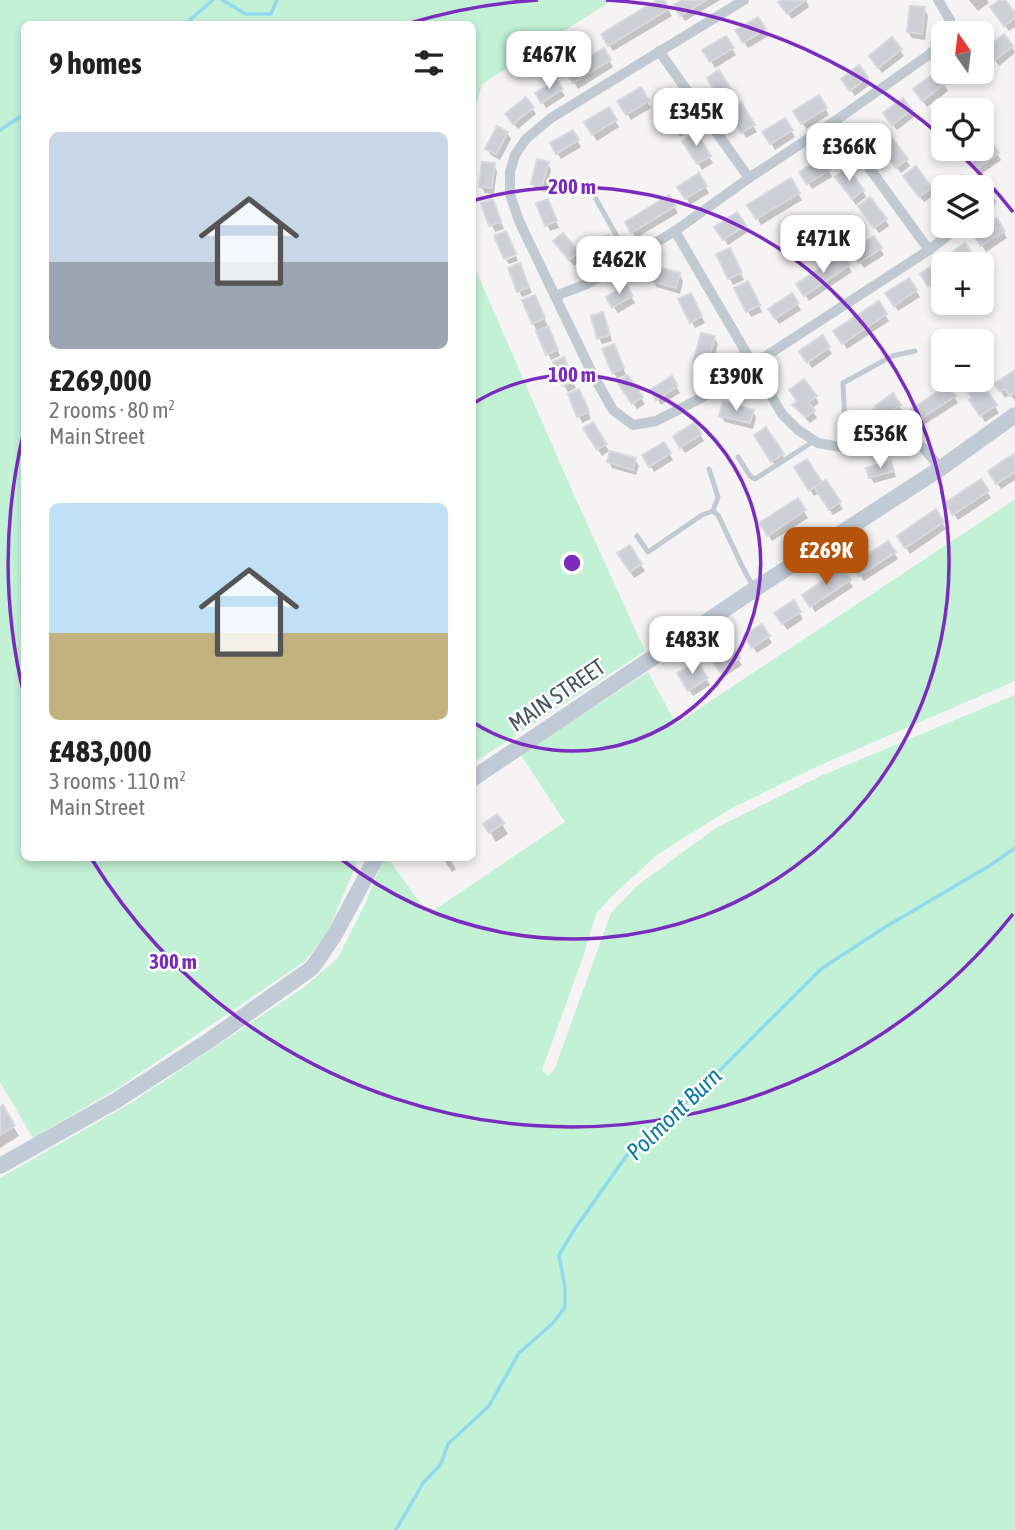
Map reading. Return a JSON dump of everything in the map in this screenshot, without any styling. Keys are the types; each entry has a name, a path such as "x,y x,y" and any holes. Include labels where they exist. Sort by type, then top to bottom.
{"street":[{"path":"744,0 551,118 526,139 515,155 510,172 510,194 519,221 593,375 613,410 633,425 656,421 704,397 944,238"},
{"path":"938,0 950,21"},
{"path":"659,51 749,178"},
{"path":"555,296 587,284 675,231 931,53"},
{"path":"835,121 929,250"},
{"path":"675,231 782,414 797,430 818,443 846,448 887,447 903,441 922,447 941,468"},
{"name":"MAIN STREET","path":"476,776 941,468 1015,415"},
{"path":"0,1166 117,1100 207,1042 312,968 334,936 374,861"}],"lane":[{"path":"596,199 629,258"},
{"path":"846,448 843,383 892,356 915,351"},
{"path":"738,457 750,476 755,479 814,441"},
{"path":"709,469 718,497 713,511"},
{"path":"713,511 718,514 755,589"},
{"path":"637,536 648,552 702,515 713,511"}],"green space":[{"path":"0,0 612,0 482,84 476,105 476,21 21,21 21,861 358,861 327,933 305,961 115,1090 33,1138 0,1082"},
{"path":"476,271 574,495 645,651 476,761"},
{"path":"1015,499 1015,681 818,766 730,809 658,854 596,914 542,1070 548,1076 555,1068 611,913 638,885 716,828 823,775 1015,695 1015,1530 0,1530 0,1178 131,1103 303,988 338,958 383,861 390,861 428,914 565,822 521,755 648,672 676,724"}],"building":[{"path":"657,0 664,0 669,9 608,46 601,34"},
{"path":"682,0 707,0 680,16 673,5"},
{"path":"806,0 787,14 778,2"},
{"path":"1000,0 1005,0 1015,13 1015,18 1004,26 990,7"},
{"path":"910,6 925,7 922,34 907,32"},
{"path":"758,17 766,29 743,43 735,30"},
{"path":"1004,34 1013,46 994,61 994,42"},
{"path":"726,36 734,48 710,62 702,50"},
{"path":"892,37 902,49 878,68 869,56"},
{"path":"604,48 611,60 573,83 566,71"},
{"path":"859,65 868,77 850,91 841,79"},
{"path":"719,70 734,94 721,101 707,78"},
{"path":"931,76 931,84 945,84 922,101 913,89"},
{"path":"557,80 563,89 541,103 535,93"},
{"path":"641,87 649,101 626,115 617,101"},
{"path":"819,95 827,108 801,124 793,111"},
{"path":"526,97 534,107 513,124 505,114"},
{"path":"903,98 912,110 892,125 883,113"},
{"path":"675,100 689,123 675,132 661,109"},
{"path":"741,102 755,125 741,133 727,110"},
{"path":"609,107 617,120 592,135 584,122"},
{"path":"785,118 793,130 770,144 762,132"},
{"path":"497,126 508,132 496,155 485,149"},
{"path":"573,130 579,140 556,154 550,143"},
{"path":"696,132 711,156 697,164 682,141"},
{"path":"892,138 908,159 896,168 880,146"},
{"path":"822,158 830,170 807,184 799,172"},
{"path":"537,159 549,162 542,186 531,184"},
{"path":"968,161 988,161 975,170"},
{"path":"482,162 495,163 492,188 479,187"},
{"path":"916,166 931,189 919,197 903,176"},
{"path":"847,167 864,190 852,199 835,177"},
{"path":"699,173 707,186 685,199 677,187"},
{"path":"791,178 800,193 756,219 747,205"},
{"path":"669,195 676,206 631,233 625,222"},
{"path":"870,197 887,219 874,228 858,206"},
{"path":"493,199 501,222 489,226 481,203"},
{"path":"548,199 557,221 545,226 536,203"},
{"path":"737,212 746,225 723,240 714,227"},
{"path":"997,218 1005,231 994,238 994,220"},
{"path":"506,231 516,254 504,259 494,236"},
{"path":"563,233 579,252 569,260 553,241"},
{"path":"609,235 616,246 593,259 587,249"},
{"path":"874,236 882,248 859,263 851,251"},
{"path":"976,238 994,238 981,246"},
{"path":"965,243 971,252 952,252"},
{"path":"730,248 742,273 728,279 716,254"},
{"path":"842,254 850,265 804,296 796,284"},
{"path":"520,263 529,287 517,292 508,268"},
{"path":"655,266 680,273 676,288 651,281"},
{"path":"931,266 931,284 928,286 920,274"},
{"path":"909,278 917,290 894,306 885,293"},
{"path":"748,281 760,305 746,312 734,288"},
{"path":"626,285 633,296 612,308 606,297"},
{"path":"691,293 702,316 690,323 678,299"},
{"path":"792,293 799,303 775,319 768,309"},
{"path":"535,295 545,318 532,324 522,300"},
{"path":"879,301 887,314 842,344 833,331"},
{"path":"603,312 610,335 597,339 591,316"},
{"path":"548,326 558,350 546,355 536,331"},
{"path":"701,333 715,336 707,366 693,362"},
{"path":"823,335 830,347 807,363 799,351"},
{"path":"614,344 624,368 612,373 602,349"},
{"path":"564,357 574,381 563,386 553,362"},
{"path":"1015,370 1015,392 1010,396 1005,389 1000,392 994,384"},
{"path":"628,375 643,397 632,404 617,382"},
{"path":"672,376 678,386 656,400 650,390"},
{"path":"804,379 817,396 809,402 815,411 806,417 792,405 797,401 789,390"},
{"path":"579,389 589,412 577,417 568,394"},
{"path":"937,392 953,392 956,396 917,421 910,410"},
{"path":"968,392 988,392 997,405 980,416 969,400 972,398"},
{"path":"893,393 901,405 883,417 875,406"},
{"path":"723,402 754,410 750,423 719,416"},
{"path":"876,408 884,420 866,432 859,420"},
{"path":"593,422 607,444 597,450 583,428"},
{"path":"694,423 702,434 680,448 673,436"},
{"path":"766,427 784,454 771,462 754,435"},
{"path":"664,442 671,453 649,467 642,455"},
{"path":"610,451 636,458 633,470 607,462"},
{"path":"1015,453 1015,472 996,484 988,471"},
{"path":"807,459 822,482 809,491 794,467"},
{"path":"891,461 894,471 869,478 866,468"},
{"path":"981,479 989,491 953,515 945,503"},
{"path":"826,480 841,502 829,510 814,487"},
{"path":"798,498 806,510 768,536 759,523"},
{"path":"936,509 944,522 905,548 897,536"},
{"path":"888,541 896,552 859,576 852,565"},
{"path":"630,545 642,564 630,572 617,553"},
{"path":"842,568 851,580 810,607 802,595"},
{"path":"794,600 801,612 782,624 774,613"},
{"path":"762,624 770,636 752,648 744,636"},
{"path":"731,644 740,658 720,672 710,658"},
{"path":"696,660 708,678 688,691 677,673"},
{"path":"497,814 504,823 489,833 483,824"},
{"path":"3,1105 15,1126 0,1135 0,1107"}],"waterway":[{"path":"188,21 213,0"},
{"path":"222,0 246,14 271,14 277,0"},
{"path":"0,130 21,116"},
{"name":"Polmont Burn","path":"396,1530 423,1483 441,1464 448,1444 489,1406 519,1353 553,1323 565,1307 565,1288 559,1255 629,1152 707,1083 821,969 1015,848"}]}
